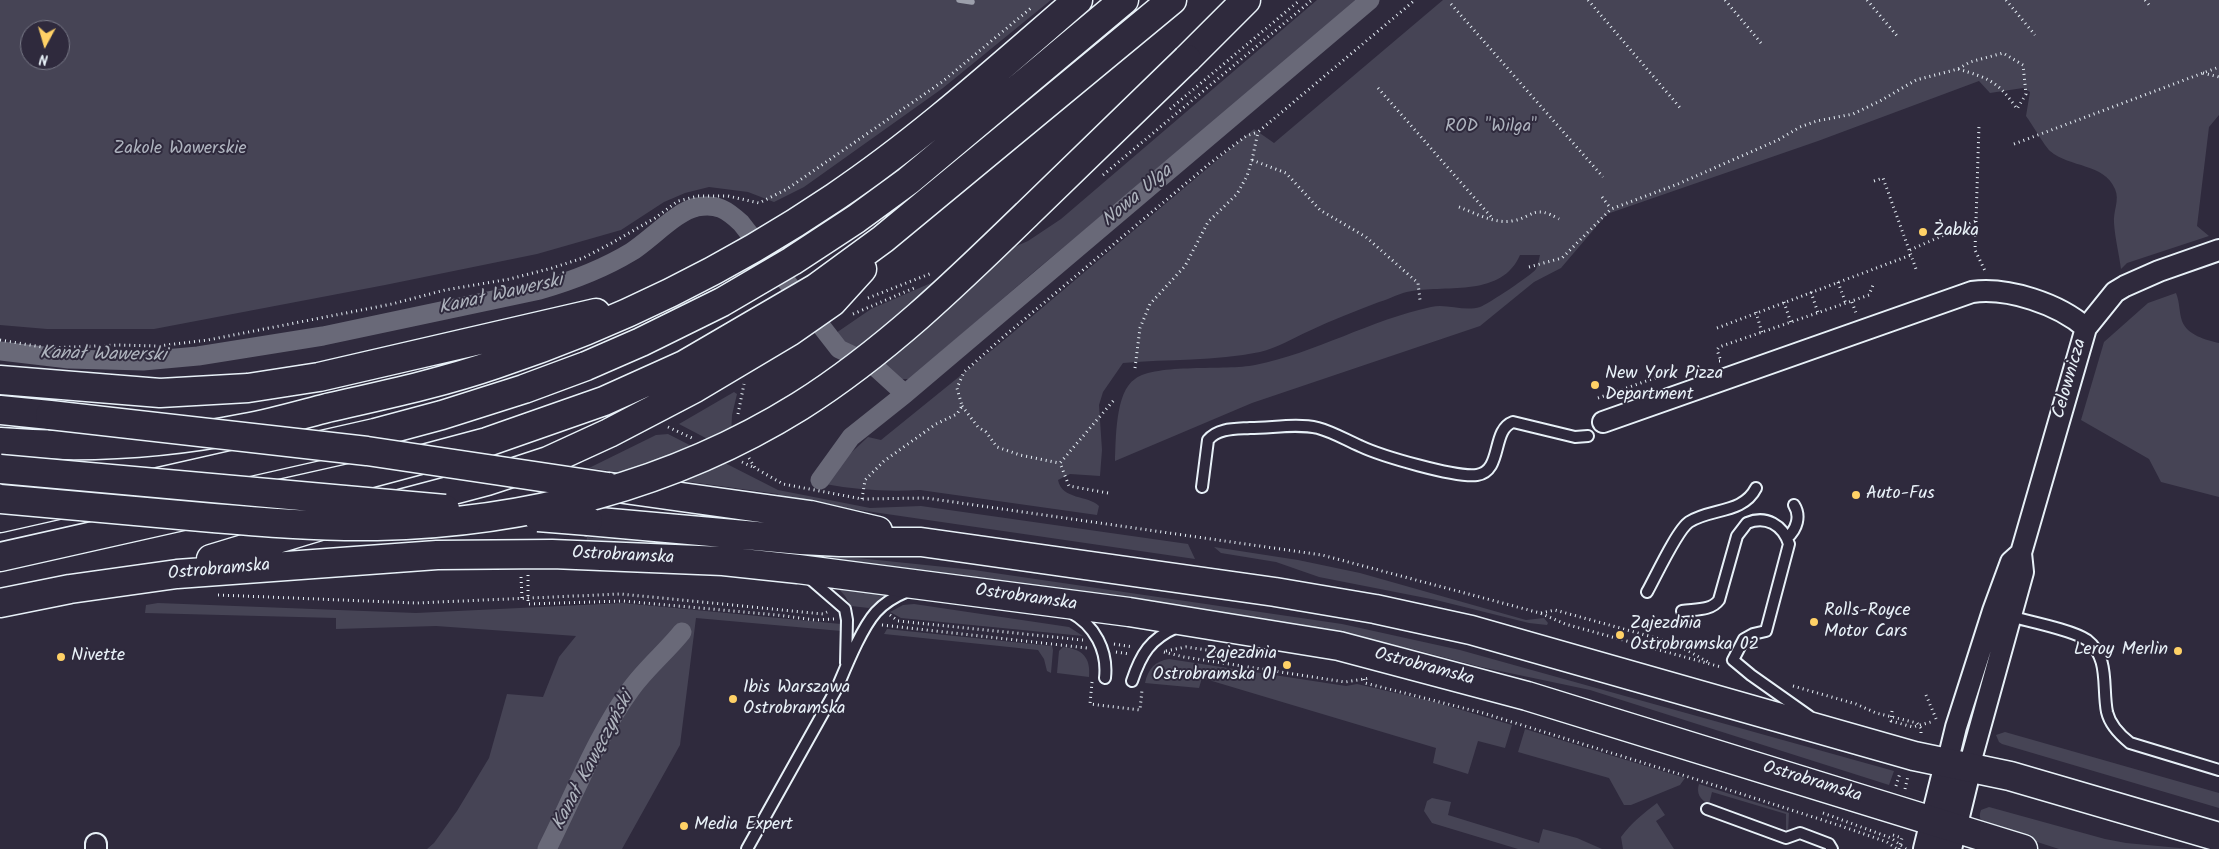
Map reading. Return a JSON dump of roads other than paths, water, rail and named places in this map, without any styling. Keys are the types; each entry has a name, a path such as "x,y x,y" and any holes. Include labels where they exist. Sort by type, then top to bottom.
{"main road":[{"path":"0,442 85,446 144,443 249,428 383,396 496,364 592,329 677,290 739,258 837,196 920,134 1078,0"},
{"path":"0,518 375,433 476,406 531,387 611,355 694,316 755,283 856,219 908,181 1124,0"},
{"path":"177,574 227,554 338,520 487,481 548,461 609,433 695,388 824,295 906,220 1172,0"},
{"path":"0,499 281,524 411,525 478,519 542,508 608,492 666,472 721,449 758,430 803,404 870,356 971,268 1246,0"},
{"path":"0,380 160,393 207,392 254,387 319,377 644,302 677,290"},
{"path":"0,557 356,477 488,442 613,397 783,323"},
{"path":"0,410 367,451 810,515 920,542"},
{"name":"Ostrobramska","path":"0,469 801,540 920,542 1308,597 1407,615 1471,630 1914,756 2010,776 2219,837"},
{"name":"Ostrobramska","path":"0,603 70,589 177,574 437,555 552,554 723,561 798,569 1042,601 1339,646 1473,681 1676,741 1945,832 2024,849"}],"street":[{"name":"Celownicza","path":"1958,766 2002,613 2023,572 2021,553 2086,328 2114,292 2159,271 2219,250"},
{"path":"1603,422 1972,292 2002,291 2019,295 2063,314 2086,328"},
{"path":"1926,849 1945,832 1958,766"}],"lane":[{"path":"1202,487 1208,440 1212,436 1232,429 1304,426 1318,428 1346,438 1359,446 1377,453 1466,475 1482,474 1490,469 1504,428 1513,422 1575,437 1588,436"},
{"path":"1647,592 1684,527 1699,518 1740,504 1750,497 1756,488"},
{"path":"1787,538 1796,526 1798,514 1794,505"},
{"path":"1682,611 1708,608 1719,600 1737,536 1747,523 1753,520 1768,521 1780,528 1787,538 1789,544 1788,552 1766,631 1753,634 1744,639 1733,660 1831,732"},
{"path":"798,569 823,589 846,614 845,668"},
{"path":"747,849 837,688 845,668 869,623 876,613 890,600 921,584"},
{"path":"1042,601 1062,607 1077,616 1090,628 1103,650 1106,664 1105,678"},
{"path":"2002,613 2086,639 2096,650 2103,665 2108,714 2118,734 2130,743 2219,770"},
{"path":"1132,681 1146,648 1165,632 1188,622"},
{"path":"1707,809 1786,838 1800,834 1830,844 1832,849"}],"waterway":[{"path":"959,0 972,2"},
{"name":"Nowa Ulga","path":"820,480 851,437 905,394 1370,0"},
{"name":"Kanał Wawerski","path":"0,351 69,359 143,361 198,356 323,336 540,290 563,283 598,269 631,252 689,209 710,206 726,211 741,223 839,349 873,365 905,394"},
{"name":"Kanał Kawęczyński","path":"547,849 607,726 637,681 682,632"}],"place":[{"name":"Żabka","path":"1923,232"},
{"name":"New York Pizza Department","path":"1595,385"},
{"name":"Auto-Fus","path":"1856,495"},
{"name":"Rolls-Royce Motor Cars","path":"1814,622"},
{"name":"Zajezdnia Ostrobramska 02","path":"1620,635"},
{"name":"Leroy Merlin","path":"2178,651"},
{"name":"Nivette","path":"61,657"},
{"name":"Zajezdnia Ostrobramska 01","path":"1287,665"},
{"name":"Ibis Warszawa Ostrobramska","path":"733,699"},
{"name":"Media Expert","path":"684,826"}],"park label":[{"name":"ROD \"Wilga\"","path":"1491,128"},
{"name":"Zakole Wawerskie","path":"180,150"}]}
